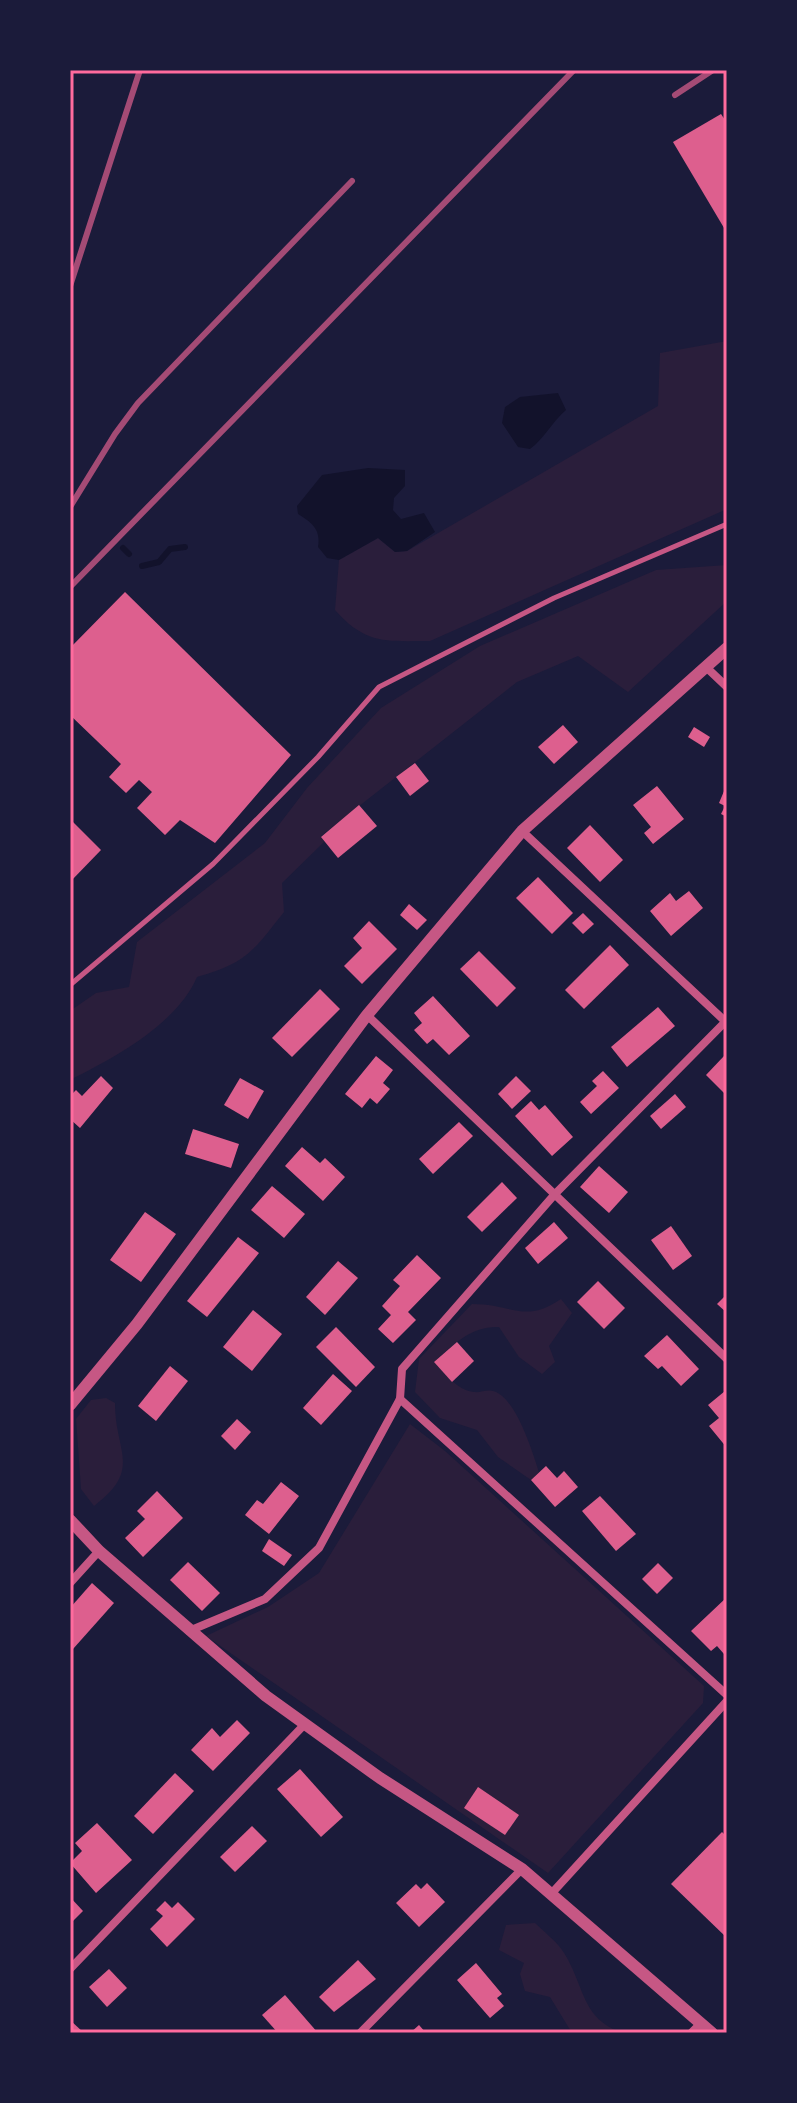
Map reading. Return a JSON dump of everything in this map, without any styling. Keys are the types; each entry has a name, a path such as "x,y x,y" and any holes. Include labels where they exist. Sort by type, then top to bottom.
{"street":[{"path":"70,1405 137,1324 367,1015 522,831 727,648"},
{"path":"707,668 727,687"},
{"path":"189,1631 265,1599 319,1548 400,1399 402,1369 555,1194 726,1022 522,831"},
{"path":"367,1015 727,1359"},
{"path":"400,1399 727,1695"},
{"path":"70,1520 99,1551 189,1631 304,1725 522,1869 712,2033"},
{"path":"70,1583 99,1551"},
{"path":"552,1893 727,1701"},
{"path":"70,1969 304,1725"},
{"path":"360,2033 522,1869"},
{"path":"691,2033 701,2023"}],"lane":[{"path":"70,985 213,864 318,757 379,687 554,598 727,524"}],"shaded area":[{"path":"727,341 727,509 430,641 378,639 357,630 335,610 339,560 378,538 395,552 407,551 658,406 660,353"},
{"path":"558,393 566,410 530,449 518,447 502,423 505,407 520,397"},
{"path":"368,468 405,470 405,486 394,498 393,510 401,519 424,513 435,532 407,551 395,552 378,538 339,560 327,558 318,547 317,531 298,514 297,506 322,475"},
{"path":"727,565 727,601 628,692 578,656 517,682 321,836 324,842 282,883 284,912 248,954 214,972 197,977 188,994 160,1024 124,1050 70,1080 70,1011 96,993 129,987 137,942 265,843 307,788 381,708 480,646 656,570"},
{"path":"561,1299 572,1313 549,1346 555,1362 542,1374 519,1357 499,1327 471,1333 434,1362 462,1388 474,1392 493,1391 509,1403 522,1426 539,1472 531,1480 498,1457 477,1430 440,1418 415,1392 419,1359 472,1304 527,1312"},
{"path":"106,1398 115,1403 122,1470 109,1493 94,1506 81,1489 76,1419 91,1400"},
{"path":"410,1424 445,1451 704,1686 703,1703 548,1873 206,1636 268,1607 319,1573"},
{"path":"535,1923 562,1950 591,2010 610,2027 624,2033 572,2033 550,1997 525,1991 520,1974 524,1963 499,1950 506,1925"}],"building":[{"path":"721,114 727,123 727,233 673,142"},
{"path":"125,592 291,755 215,843 180,820 165,835 137,808 152,792 139,780 126,793 109,777 121,764 70,715 70,648"},
{"path":"563,725 578,742 554,764 538,747"},
{"path":"694,727 710,737 704,747 688,737"},
{"path":"415,763 429,781 410,796 396,777"},
{"path":"727,784 727,817 721,814 725,806 719,803"},
{"path":"657,786 684,819 653,844 644,833 651,827 633,805"},
{"path":"359,805 377,826 338,858 321,837"},
{"path":"70,819 101,850 70,882"},
{"path":"590,825 623,860 600,882 567,848"},
{"path":"538,877 573,913 552,934 516,898"},
{"path":"689,891 703,908 671,936 650,911 670,893 676,901"},
{"path":"409,904 427,920 417,930 400,915"},
{"path":"583,913 594,924 583,934 572,923"},
{"path":"369,921 397,949 362,984 344,966 362,948 353,938"},
{"path":"610,945 629,965 584,1009 565,990"},
{"path":"479,951 516,988 497,1007 460,969"},
{"path":"320,989 340,1009 292,1057 272,1038"},
{"path":"433,996 470,1036 449,1055 433,1039 427,1044 414,1030 422,1023 414,1013"},
{"path":"658,1007 675,1026 627,1067 611,1047"},
{"path":"376,1056 393,1070 383,1083 390,1089 377,1104 370,1098 362,1108 345,1094"},
{"path":"724,1056 727,1059 727,1096 706,1075"},
{"path":"603,1071 619,1088 591,1114 580,1102 597,1086 592,1081"},
{"path":"101,1076 113,1088 80,1128 70,1119 70,1096 76,1090 82,1096"},
{"path":"516,1076 531,1091 512,1109 498,1094"},
{"path":"240,1078 264,1091 248,1119 224,1105"},
{"path":"675,1094 686,1107 661,1129 650,1116"},
{"path":"531,1101 539,1110 545,1105 573,1137 552,1156 515,1116"},
{"path":"459,1122 473,1136 433,1174 419,1159"},
{"path":"193,1129 239,1144 231,1168 185,1154"},
{"path":"302,1147 320,1163 325,1158 345,1177 323,1201 285,1166"},
{"path":"599,1166 628,1192 609,1213 580,1187"},
{"path":"502,1182 517,1198 482,1232 467,1217"},
{"path":"272,1186 305,1214 284,1238 251,1210"},
{"path":"145,1212 176,1234 141,1282 110,1260"},
{"path":"554,1222 568,1238 538,1264 525,1248"},
{"path":"671,1226 692,1256 673,1270 651,1240"},
{"path":"238,1237 259,1253 207,1317 187,1301"},
{"path":"417,1255 441,1278 408,1312 416,1320 393,1343 378,1329 391,1315 382,1306 400,1286 393,1280"},
{"path":"338,1261 358,1278 325,1315 306,1297"},
{"path":"598,1281 625,1308 604,1329 577,1302"},
{"path":"727,1294 727,1313 717,1304"},
{"path":"253,1310 282,1334 252,1371 223,1347"},
{"path":"336,1327 375,1367 356,1387 316,1347"},
{"path":"667,1335 699,1369 681,1386 662,1366 658,1369 644,1356"},
{"path":"457,1342 474,1361 452,1382 434,1362"},
{"path":"170,1366 188,1381 156,1421 138,1406"},
{"path":"333,1374 352,1391 321,1425 303,1408"},
{"path":"725,1391 727,1448 709,1426 719,1418 708,1405"},
{"path":"237,1419 251,1432 235,1450 221,1436"},
{"path":"546,1466 557,1478 564,1471 578,1487 555,1507 531,1480"},
{"path":"281,1482 299,1496 269,1534 245,1515 257,1500 263,1504"},
{"path":"157,1491 183,1518 143,1557 125,1538 145,1519 137,1511"},
{"path":"600,1496 636,1534 616,1551 582,1511"},
{"path":"269,1539 292,1555 284,1566 262,1551"},
{"path":"188,1562 220,1593 202,1611 170,1580"},
{"path":"658,1563 673,1578 657,1594 642,1579"},
{"path":"92,1583 114,1603 73,1649 70,1608"},
{"path":"727,1597 727,1652 724,1654 717,1646 711,1651 691,1631"},
{"path":"237,1720 250,1733 213,1771 191,1750 212,1728 220,1737"},
{"path":"300,1769 343,1817 321,1837 277,1789"},
{"path":"175,1773 194,1791 153,1834 134,1816"},
{"path":"478,1787 519,1815 505,1835 464,1808"},
{"path":"97,1823 132,1860 96,1893 70,1863 82,1851 75,1843"},
{"path":"252,1826 267,1841 235,1872 220,1857"},
{"path":"722,1832 727,1837 727,1938 671,1884"},
{"path":"427,1883 445,1902 419,1927 396,1903 416,1884 421,1889"},
{"path":"70,1897 83,1911 70,1924"},
{"path":"165,1901 172,1908 178,1902 195,1919 167,1947 150,1929 163,1916 156,1910"},
{"path":"358,1960 376,1979 334,2012 319,1997"},
{"path":"476,1963 502,1994 497,1998 504,2006 490,2018 457,1980"},
{"path":"109,1969 127,1988 107,2007 89,1987"},
{"path":"285,1995 318,2033 278,2033 262,2015"},
{"path":"70,2020 84,2033 70,2033"},
{"path":"419,2025 426,2033 410,2033"}],"waterway":[{"path":"142,566 159,562 170,549 185,547"},
{"path":"123,548 129,554"}],"railway":[{"path":"70,286 140,70"},
{"path":"70,587 574,70"},
{"path":"675,95 713,70"},
{"path":"70,507 138,403 352,181"}]}
